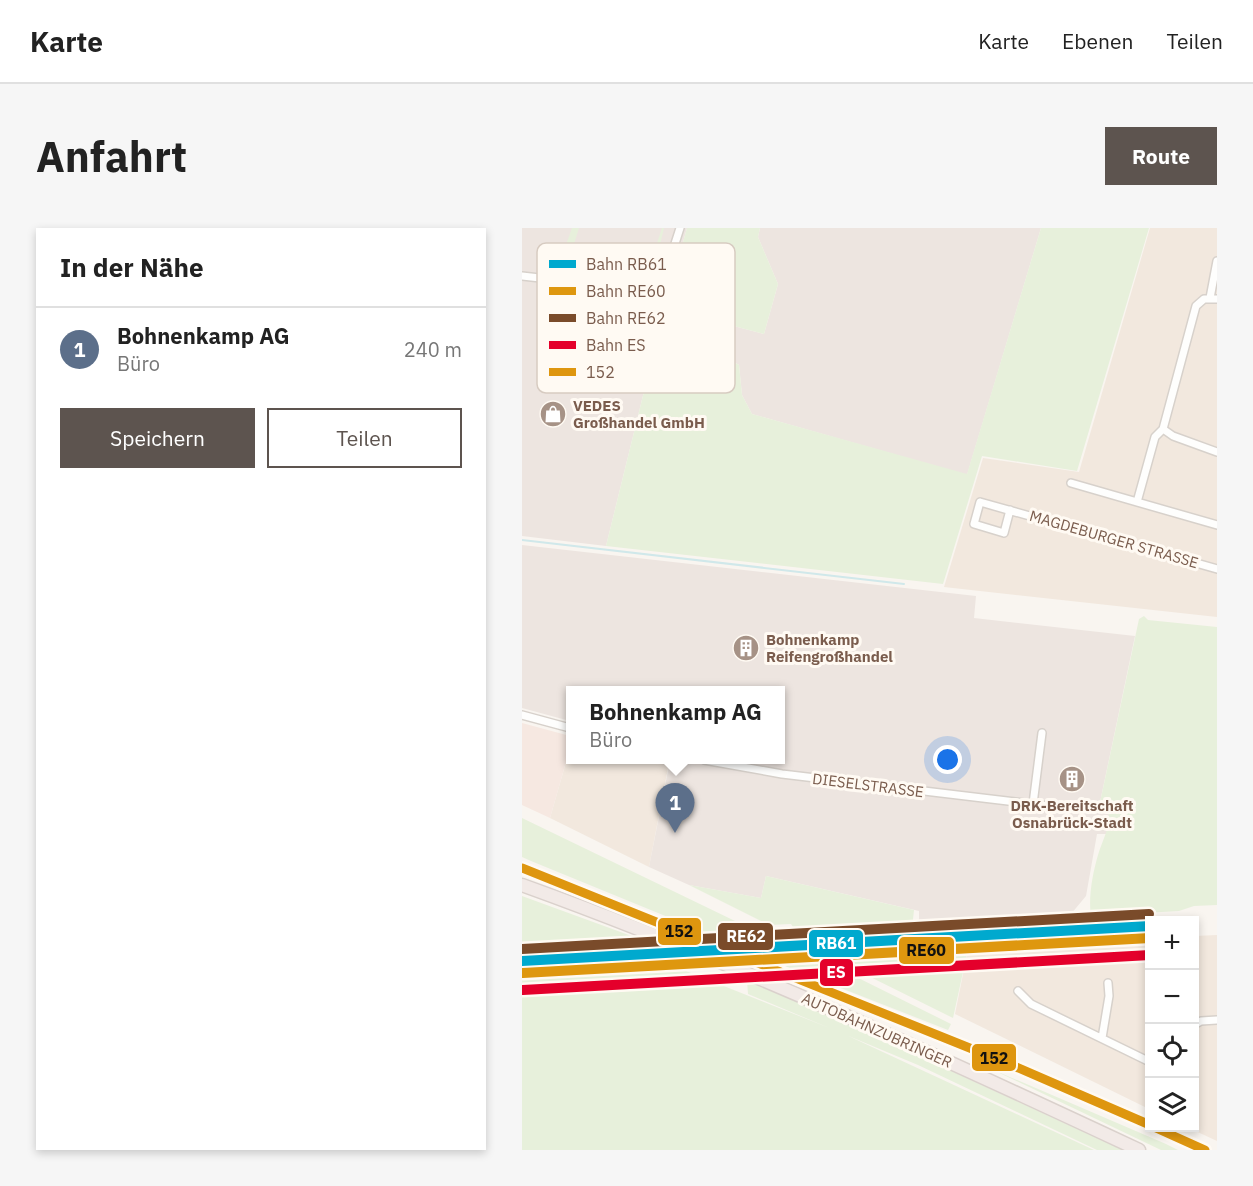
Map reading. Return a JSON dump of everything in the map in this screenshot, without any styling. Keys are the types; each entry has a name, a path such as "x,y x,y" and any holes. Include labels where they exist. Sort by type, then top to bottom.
{"highway":[{"name":"AUTOBAHNZUBRINGER","path":"522,885 640,930 777,987 923,1050 1139,1150"}],"street":[{"path":"675,243 680,228"},
{"path":"1137,502 1155,436 1163,429 1196,306 1200,301 1213,299 1217,261"},
{"path":"522,276 537,278"},
{"path":"1163,429 1173,436 1217,452"},
{"path":"1071,483 1217,525"},
{"name":"MAGDEBURGER STRASSE","path":"1010,510 1004,533 974,524 980,502 1010,510 1217,569"},
{"path":"522,715 566,727"},
{"path":"1033,804 1042,733"},
{"name":"DIESELSTRASSE","path":"732,764 793,775 1057,807"},
{"path":"522,868 1007,1063 1145,1123"},
{"path":"1102,1038 1109,996 1108,983"},
{"path":"1018,991 1031,1004 1145,1060"},
{"path":"1196,1024 1201,1021 1217,1020"},
{"path":"1174,1132 1205,1150"}],"shaded area":[{"path":"522,228 687,228 683,243 537,243 537,393 644,393 606,546 522,536"},
{"path":"760,228 1041,228 967,475 752,414 742,395 739,365 735,363 735,326 764,334 778,284 758,237"},
{"path":"1150,228 1217,228 1217,617 944,587 983,458 1079,472"},
{"path":"522,545 976,596 974,618 1135,636 1099,807 1108,809 1110,821 1107,834 1097,834 1086,896 1066,920 919,929 919,911 766,876 761,898 689,885 649,867 669,764 785,764 785,686 566,686 566,720 522,708"},
{"path":"522,723 566,735 566,762 550,818 522,805"},
{"path":"566,762 566,764 669,764 649,867 550,818"},
{"path":"1217,935 1217,1141 1198,1132 1199,936"},
{"path":"1145,939 1145,1107 955,1014 968,949"}],"green space":[{"path":"572,228 579,228 574,243 567,243"},
{"path":"662,228 664,228 660,243 657,243"},
{"path":"687,228 760,228 758,237 778,284 764,334 735,326 735,243 683,243"},
{"path":"1041,228 1149,228 1077,471 982,456 943,584 606,546 644,393 735,393 735,363 739,365 742,395 752,414 967,474"},
{"path":"1144,616 1148,620 1217,627 1217,905 1194,906 1179,911 1091,916 1093,877 1108,822 1108,809 1103,810 1099,807 1139,619"},
{"path":"522,818 768,937 724,940 522,857"},
{"path":"766,876 914,910 912,929 798,934 791,924 769,925 689,885 761,898"},
{"path":"522,896 637,938 582,939 579,948 522,952"},
{"path":"968,949 953,1018 832,958"},
{"path":"818,958 951,1024 948,1030 772,961"},
{"path":"666,963 842,1033 1094,1150 522,1150 522,971"},
{"path":"747,981 847,1023 1123,1150 1097,1150 918,1065 748,994"},
{"path":"989,1068 1166,1144 1178,1150 1161,1150"}],"waterway":[{"path":"522,540 904,584"}],"rail line":[{"name":"RE62","path":"522,949 1149,914"},
{"name":"RB61","path":"522,961 1145,926"},
{"name":"RE60","path":"523,973 1145,938"},
{"name":"ES","path":"523,990 1145,955"}],"transit line":[{"name":"152","path":"522,868 1007,1063 1145,1123"},
{"name":"152","path":"1165,1132 1205,1150"}],"place":[{"name":"VEDES Großhandel GmbH","path":"553,414"},
{"name":"Bohnenkamp Reifengroßhandel","path":"746,648"},
{"name":"DRK-Bereitschaft Osnabrück-Stadt","path":"1072,779"},
{"name":"Bohnenkamp AG","path":"675,833"}]}
